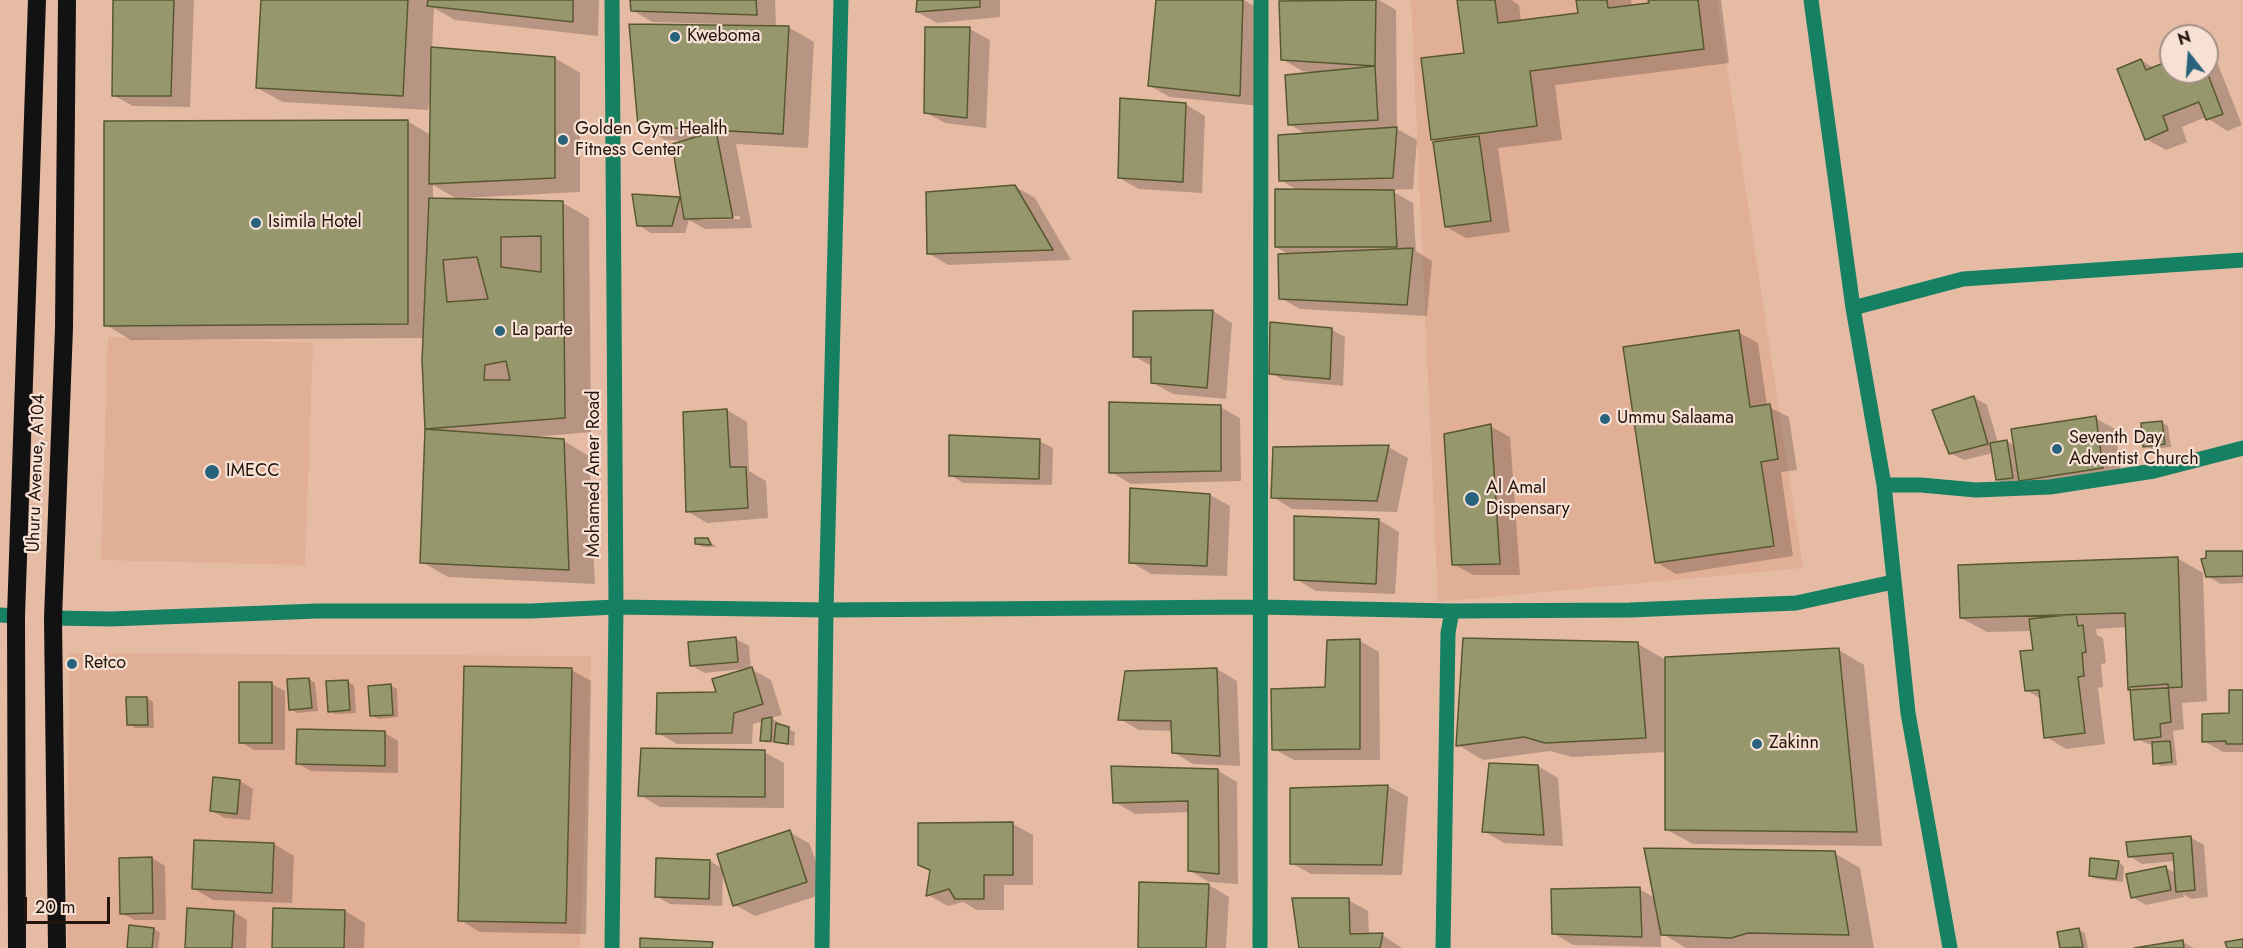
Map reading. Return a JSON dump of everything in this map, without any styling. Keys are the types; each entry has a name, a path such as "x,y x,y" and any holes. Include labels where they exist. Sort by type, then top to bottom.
{"highway":[{"name":"Uhuru Avenue, A104","path":"17,948 8,616 37,0"},
{"name":"Uhuru Avenue, A104","path":"57,948 53,618 64,328 67,0"}],"street":[{"name":"Mohamed Amer Road","path":"612,0 616,608 612,948"},
{"path":"822,948 826,610 841,0"},
{"path":"1260,0 1260,948"},
{"path":"1811,0 1853,308 1884,485 1908,713 1950,948"},
{"path":"1853,308 1963,279 2243,260"},
{"path":"1884,485 1976,490 2050,487 2154,471 2243,448"},
{"path":"53,618 111,619 317,611 616,608 826,610 1259,607 1452,611 1630,610 1796,603 1893,582"},
{"path":"1443,948 1448,633 1452,611"}],"shaded area":[{"name":"Ummu Salaama","path":"1411,0 1717,0 1803,568 1438,602"},
{"path":"108,337 313,343 305,565 101,560"},
{"path":"69,653 591,656 580,948 67,948"}],"building":[{"path":"113,0 174,0 171,96 112,96"},
{"path":"261,0 408,0 403,96 256,88"},
{"path":"428,0 573,0 573,22 427,6"},
{"path":"630,0 756,0 757,15 631,11"},
{"path":"917,0 980,0 980,7 916,12"},
{"path":"1156,0 1243,0 1240,96 1148,86"},
{"path":"1376,0 1375,66 1281,60 1279,1"},
{"path":"1457,0 1495,0 1498,23 1578,13 1576,0 1607,0 1608,8 1649,3 1648,0 1698,0 1704,49 1530,71 1537,126 1431,140 1421,58 1464,53"},
{"path":"629,24 789,26 783,134 638,126"},
{"path":"925,27 970,27 967,118 924,113"},
{"path":"431,47 555,57 555,178 429,184"},
{"path":"2141,59 2146,70 2159,65 2159,84 2212,84 2223,114 2206,120 2199,102 2163,116 2168,130 2145,140 2117,69"},
{"path":"1375,66 1378,120 1288,125 1285,75"},
{"path":"1120,98 1186,103 1183,182 1118,178"},
{"name":"Isimila Hotel","path":"408,120 408,324 104,326 104,121"},
{"path":"1397,127 1393,178 1279,181 1278,135"},
{"path":"716,131 733,218 684,219 672,144"},
{"path":"1479,136 1491,221 1445,227 1433,142"},
{"path":"1015,185 1053,250 927,254 926,192"},
{"path":"1275,189 1394,190 1397,247 1275,247"},
{"path":"632,194 680,197 672,226 637,226"},
{"path":"429,198 563,201 565,418 425,429 422,360"},
{"path":"541,236 541,272 501,267 501,237"},
{"path":"1413,248 1407,305 1279,299 1278,254"},
{"path":"477,257 488,299 447,302 443,260"},
{"path":"1213,310 1207,388 1151,383 1151,357 1133,357 1133,311"},
{"path":"1270,322 1332,328 1330,379 1269,374"},
{"path":"1739,330 1750,407 1770,404 1778,459 1761,462 1774,546 1655,563 1623,347"},
{"path":"506,361 510,380 484,380 485,365"},
{"path":"1974,396 1988,444 1949,454 1932,410"},
{"path":"1109,402 1221,405 1221,471 1109,473"},
{"path":"727,409 730,467 746,467 748,508 686,512 683,412"},
{"name":"Seventh Day Adventist Church","path":"2096,416 2103,468 2019,481 2011,429"},
{"path":"2162,421 2165,444 2143,447 2141,423"},
{"name":"Al Amal Dispensary","path":"1491,424 1500,564 1452,565 1444,434"},
{"path":"425,429 564,439 569,570 420,563"},
{"path":"949,435 1040,439 1039,479 949,476"},
{"path":"2007,440 2013,478 1996,480 1990,443"},
{"path":"1389,445 1377,501 1271,498 1273,447"},
{"path":"1130,488 1210,494 1207,566 1129,563"},
{"path":"1294,516 1379,519 1376,584 1294,580"},
{"path":"695,538 708,538 711,545 695,544"},
{"path":"2206,551 2243,551 2243,576 2206,577 2201,559 2206,558"},
{"path":"2178,557 2182,687 2128,690 2125,613 1960,618 1958,565"},
{"path":"2076,614 2078,626 2083,625 2086,652 2082,653 2084,676 2078,677 2085,733 2044,738 2039,690 2025,691 2020,651 2033,650 2029,619"},
{"path":"736,637 738,662 690,666 688,642"},
{"path":"1463,638 1638,642 1646,738 1545,743 1524,737 1456,746"},
{"path":"1360,639 1360,749 1272,750 1271,689 1325,687 1327,640"},
{"name":"Zakinn","path":"1839,648 1857,832 1665,830 1665,657"},
{"path":"464,666 572,668 566,923 458,921"},
{"path":"752,667 763,704 734,713 732,733 656,734 657,693 716,692 712,679"},
{"path":"1217,668 1220,756 1172,753 1171,721 1118,720 1125,671"},
{"path":"309,678 312,708 289,710 287,679"},
{"path":"348,680 350,710 328,712 326,681"},
{"path":"239,682 272,682 272,743 239,743"},
{"path":"391,684 393,715 370,716 368,686"},
{"path":"2168,684 2171,722 2160,724 2161,737 2134,740 2130,687"},
{"path":"2229,690 2243,690 2243,744 2226,744 2226,741 2202,742 2202,714 2229,713"},
{"path":"126,697 147,697 148,725 127,725"},
{"path":"772,717 771,741 760,741 762,719"},
{"path":"776,723 789,727 788,744 774,742"},
{"path":"297,729 385,731 385,766 296,764"},
{"path":"2170,741 2172,762 2153,764 2152,742"},
{"path":"641,748 765,750 765,797 638,796"},
{"path":"1489,763 1538,765 1544,835 1482,832"},
{"path":"1111,766 1218,769 1219,874 1188,871 1188,801 1113,803"},
{"path":"213,777 240,780 237,814 210,811"},
{"path":"1388,785 1382,865 1290,864 1290,788"},
{"path":"1013,822 1013,875 984,875 984,899 955,899 949,889 926,896 930,870 918,865 918,823"},
{"path":"790,830 807,882 733,906 717,854"},
{"path":"2191,836 2195,890 2176,892 2173,853 2128,857 2126,842"},
{"path":"194,840 274,843 272,893 192,889"},
{"path":"1644,848 1835,851 1849,935 1748,933 1731,938 1661,935"},
{"path":"152,857 153,913 120,914 119,858"},
{"path":"656,858 710,860 709,899 655,897"},
{"path":"2090,858 2119,861 2116,879 2089,876"},
{"path":"2166,866 2171,890 2131,898 2126,874"},
{"path":"1139,882 1209,884 1206,948 1138,948"},
{"path":"1640,887 1642,937 1552,934 1551,889"},
{"path":"1292,898 1349,898 1350,934 1383,933 1380,948 1299,948"},
{"path":"187,908 234,911 232,948 185,948"},
{"path":"273,908 345,910 344,948 272,948"},
{"path":"129,925 154,928 152,948 127,948"},
{"path":"2079,928 2083,947 2060,948 2057,932"},
{"path":"640,938 713,942 712,948 640,948"},
{"path":"2243,939 2243,948 2227,948 2225,942"},
{"path":"2183,940 2184,948 2134,948"}],"place":[{"name":"Kweboma","path":"675,37"},
{"name":"Golden Gym Health Fitness Center","path":"563,140"},
{"name":"Isimila Hotel","path":"256,223"},
{"name":"La parte","path":"500,331"},
{"name":"Ummu Salaama","path":"1605,419"},
{"name":"Seventh Day Adventist Church","path":"2057,449"},
{"name":"IMECC","path":"212,472"},
{"name":"Al Amal Dispensary","path":"1472,499"},
{"name":"Retco","path":"72,664"},
{"name":"Zakinn","path":"1757,744"}]}
